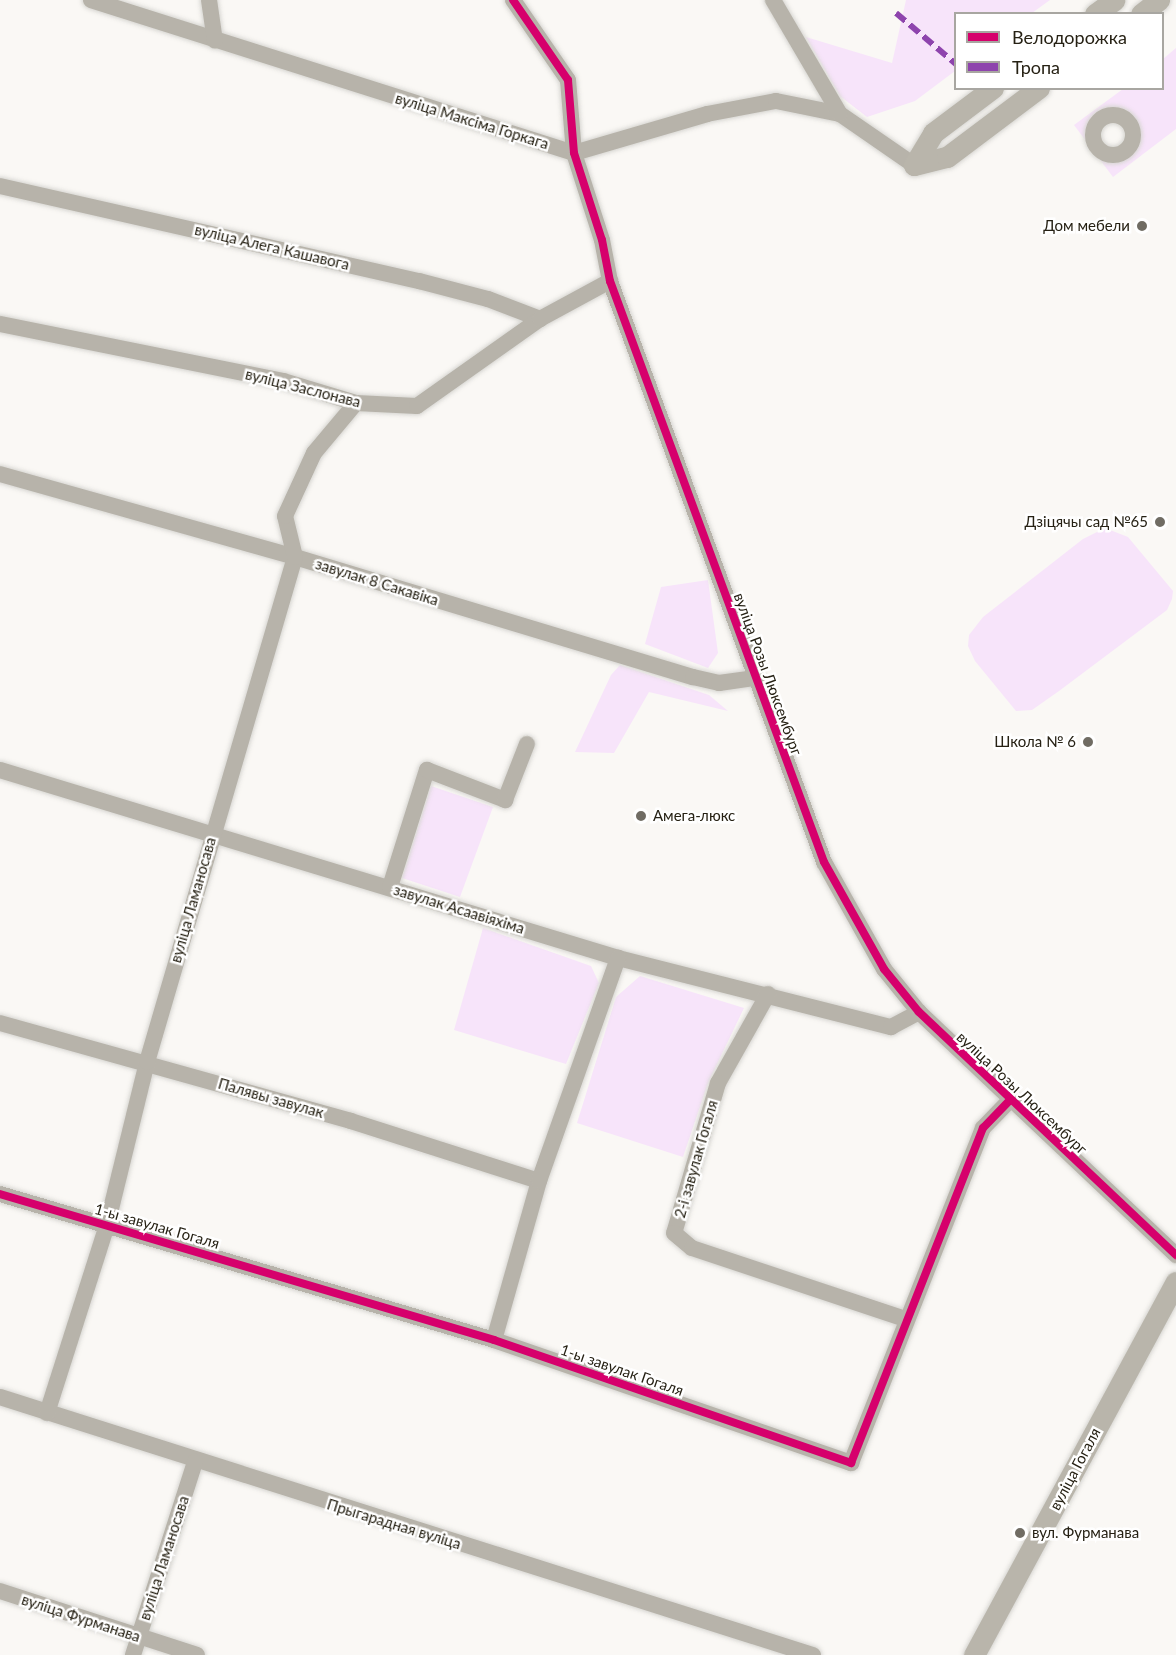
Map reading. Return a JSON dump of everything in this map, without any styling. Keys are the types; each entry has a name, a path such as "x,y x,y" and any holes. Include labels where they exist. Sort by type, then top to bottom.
{"main road":[{"path":"1098,12 1114,0"},
{"path":"1144,12 1159,0"},
{"path":"914,165 933,133 990,90"},
{"path":"914,165 947,157 1036,90"},
{"name":"вуліца Гогаля","path":"974,1655 1176,1282"}],"street":[{"name":"вуліца Максіма Горкага","path":"91,0 574,153"},
{"path":"210,0 215,40"},
{"name":"вуліца Розы Люксембург","path":"513,0 568,80 574,153 602,240 610,281 754,678 824,862 884,969 918,1012 1009,1101 1176,1255"},
{"path":"773,0 840,114"},
{"path":"574,153 707,114 776,101 840,114 914,165"},
{"name":"вуліца Алега Кашавога","path":"0,186 419,280 489,299 540,319"},
{"name":"вуліца Заслонава","path":"0,324 283,381 356,403 417,406 540,319 610,281"},
{"path":"296,557 285,516 314,453 356,403"},
{"name":"завулак 8 Сакавіка","path":"0,474 296,557 693,677 719,683 754,678"},
{"name":"вуліца Ламаносава","path":"47,1413 107,1225 147,1062 296,557"},
{"path":"390,887 427,770 505,800 527,744"},
{"name":"завулак Асаавіяхіма","path":"0,770 213,832 618,958 768,993 891,1027 918,1012"},
{"path":"494,1340 539,1181 618,958"},
{"name":"2-і завулак Гогаля","path":"768,993 718,1083 674,1233 692,1248 905,1319"},
{"name":"Палявы завулак","path":"0,1023 351,1120 539,1181"},
{"name":"1-ы завулак Гогаля","path":"0,1194 494,1340 851,1463 905,1319 983,1128 1009,1101"},
{"name":"Прыгарадная вуліца","path":"0,1397 195,1462 787,1651 813,1655"},
{"name":"вуліца Ламаносава","path":"133,1655 195,1462"},
{"name":"вуліца Фурманава","path":"0,1591 197,1655"}],"shaded area":[{"path":"906,0 1050,0 1033,12 954,12 954,72 915,101 867,117 840,96 806,37 892,63"},
{"path":"1176,48 1176,129 1113,177 1074,125 1122,90 1164,90 1164,58","holes":["1109,114 1124,118 1132,131 1129,146 1116,155 1102,152 1093,138 1097,123"]},
{"path":"1105,528 1128,537 1173,591 1167,610 1032,710 1016,711 975,661 968,646 969,635 983,617 1083,539"},
{"path":"708,580 718,653 708,668 645,644 661,587"},
{"path":"620,665 709,695 728,711 649,692 614,753 575,752 611,675"},
{"path":"431,786 493,807 460,897 402,878"},
{"path":"483,928 591,966 599,983 566,1064 454,1030"},
{"path":"640,976 744,1008 708,1083 683,1157 577,1123 616,997"}],"marked path":[{"path":"896,13 954,62"}],"cycle path":[{"path":"513,0 568,80 574,153 602,240 610,281 824,862 884,969 919,1012 1176,1255"},
{"path":"0,1194 494,1340 851,1463 983,1128 1009,1101"}],"place":[{"name":"Дом мебели","path":"1142,226"},
{"name":"Дзіцячы сад №65","path":"1160,522"},
{"name":"Школа № 6","path":"1088,742"},
{"name":"Амега-люкс","path":"641,816"},
{"name":"вул. Фурманава","path":"1020,1533"}]}
